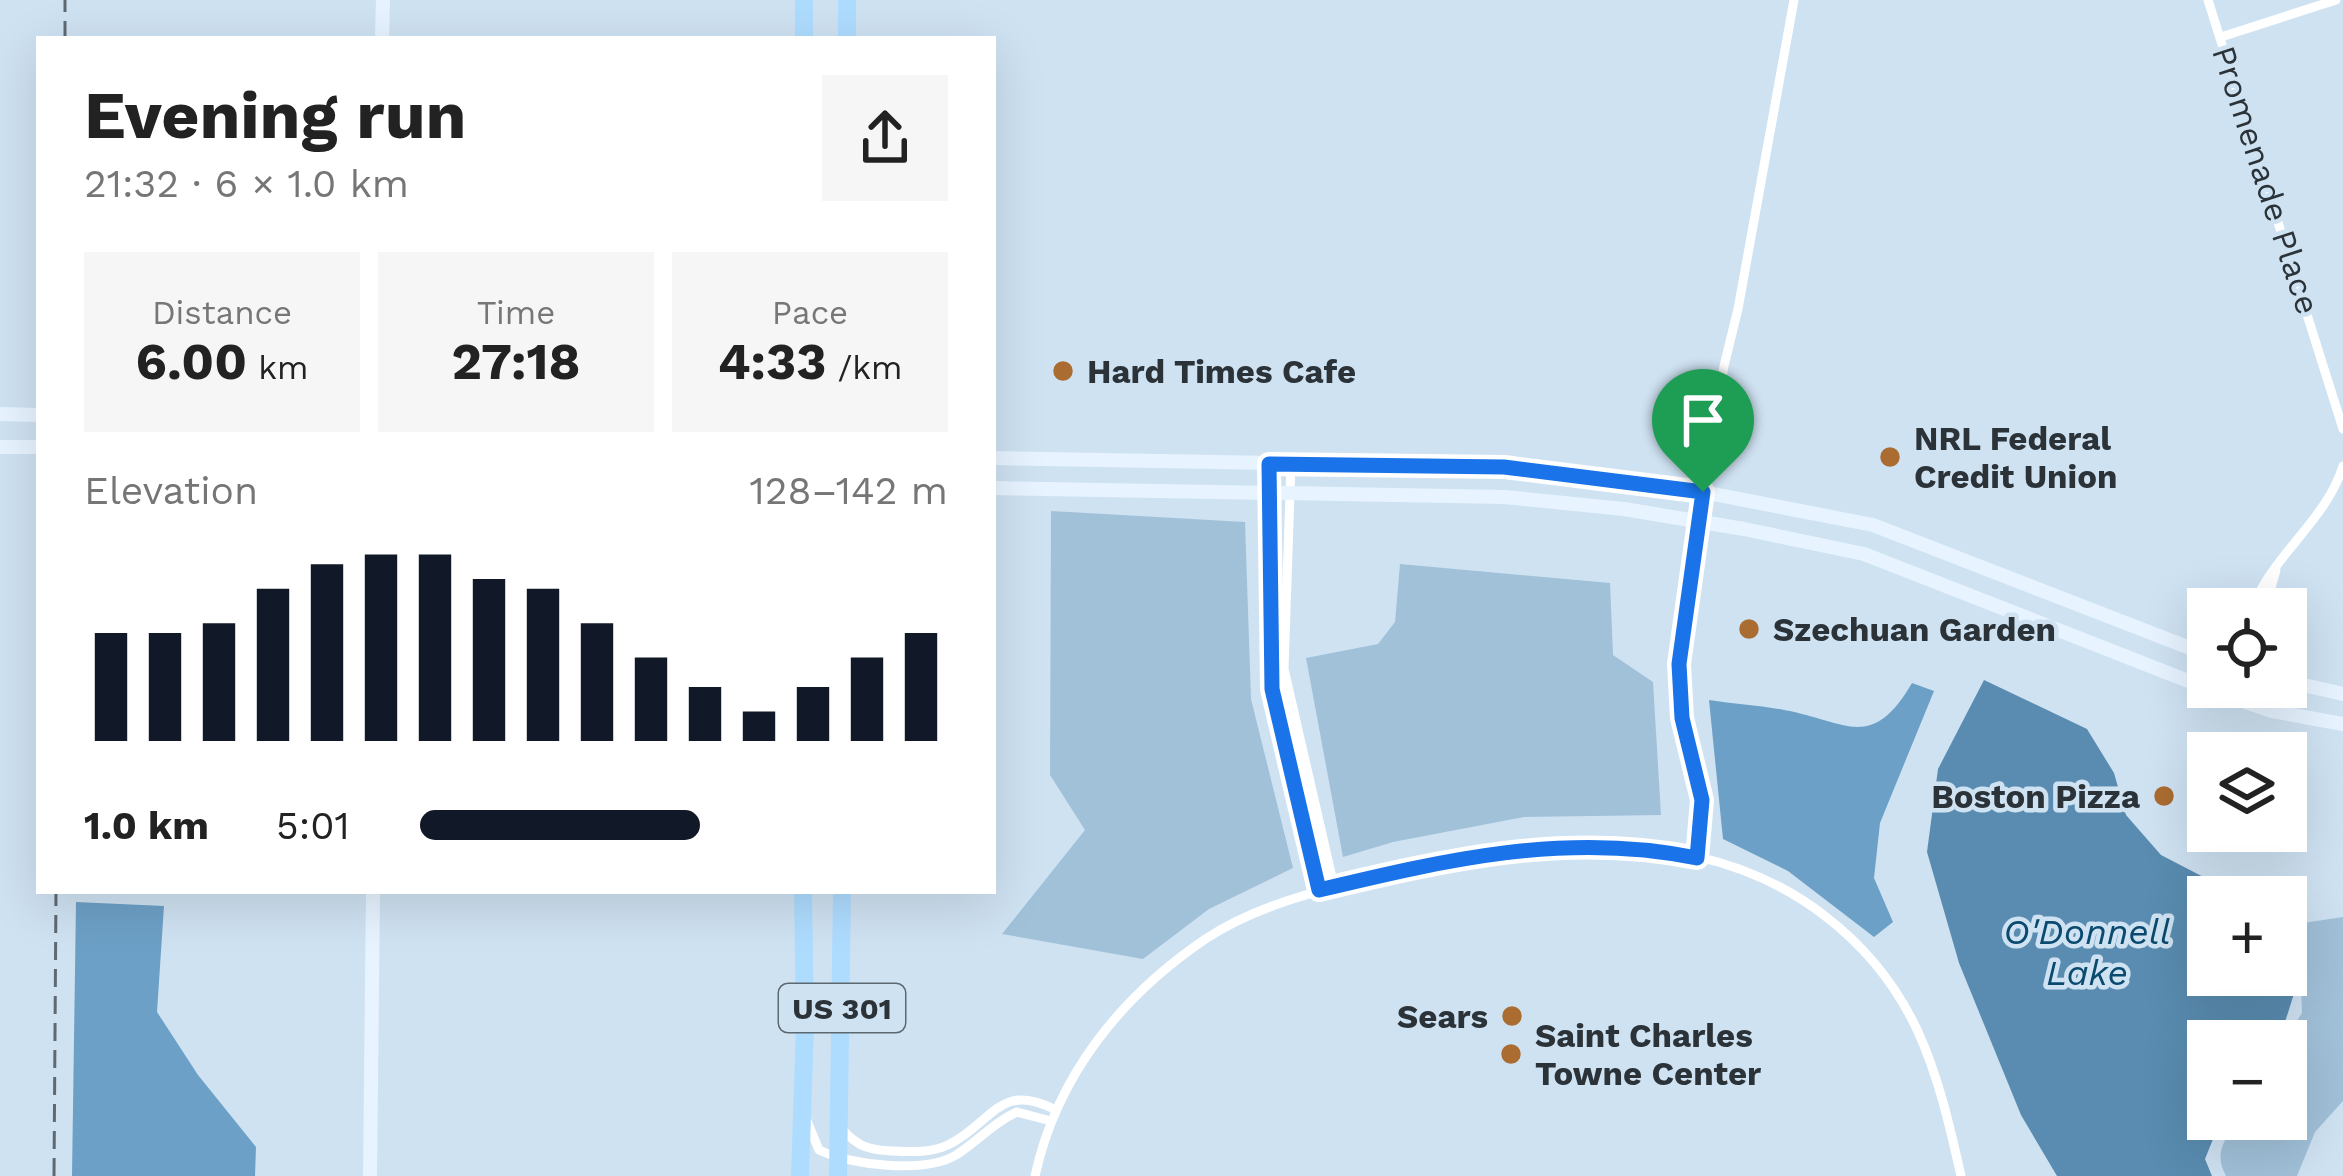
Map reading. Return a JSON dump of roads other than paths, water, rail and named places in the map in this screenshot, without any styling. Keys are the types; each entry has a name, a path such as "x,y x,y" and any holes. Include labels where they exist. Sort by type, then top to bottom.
{"highway":[{"path":"804,36 805,0"},
{"path":"847,36 848,0"},
{"name":"US 301","path":"800,1176 802,894"},
{"name":"US 301","path":"838,1167 842,894"}],"main road":[{"path":"382,36 383,0"},
{"path":"0,414 36,415"},
{"path":"0,447 36,447"},
{"path":"996,458 1504,467 1703,492 1874,525 2187,647"},
{"path":"996,488 1526,499 1698,521 1864,554 2187,676"},
{"path":"2307,686 2343,694"},
{"path":"2265,708 2343,724"},
{"path":"370,1176 373,894"}],"street":[{"path":"1697,858 1702,800 1682,718 1679,664 1703,492 1794,0"},
{"name":"Promenade Place","path":"2208,0 2338,388 2343,429"},
{"path":"2290,0 2295,13"},
{"path":"2221,37 2336,0"},
{"path":"1269,464 1272,689 1319,890"},
{"path":"1291,464 1284,669 1334,886"},
{"path":"2260,588 2328,500 2343,466"},
{"path":"2271,588 2277,565"},
{"path":"1035,1176 1051,1121 1096,1038 1170,966 1239,920 1334,886 1486,854 1591,844 1697,858 1749,873 1799,898 1843,932 1873,961 1916,1024 1942,1099 1961,1176"},
{"path":"802,1097 819,1150 838,1167 932,1164 956,1155 1017,1112 1051,1121"},
{"path":"839,1126 867,1150 922,1153 947,1146 1011,1100 1027,1099 1056,1110"}],"water":[{"name":"O'Donnell Lake","path":"1984,680 2087,729 2114,773 2126,815 2161,855 2202,876 2187,876 2187,996 2293,996 2286,1020 2187,1020 2187,1140 2213,1140 2205,1159 2212,1176 2057,1176 2021,1115 1959,963 1927,852 1938,769"}],"railway":[{"path":"65,0 65,36"},
{"path":"54,1176 56,894"}],"place":[{"name":"Hard Times Cafe","path":"1063,371"},
{"name":"NRL Federal Credit Union","path":"1890,457"},
{"name":"Szechuan Garden","path":"1749,629"},
{"name":"Boston Pizza","path":"2164,796"},
{"name":"Sears","path":"1512,1016"},
{"name":"Saint Charles Towne Center","path":"1511,1054"}]}
